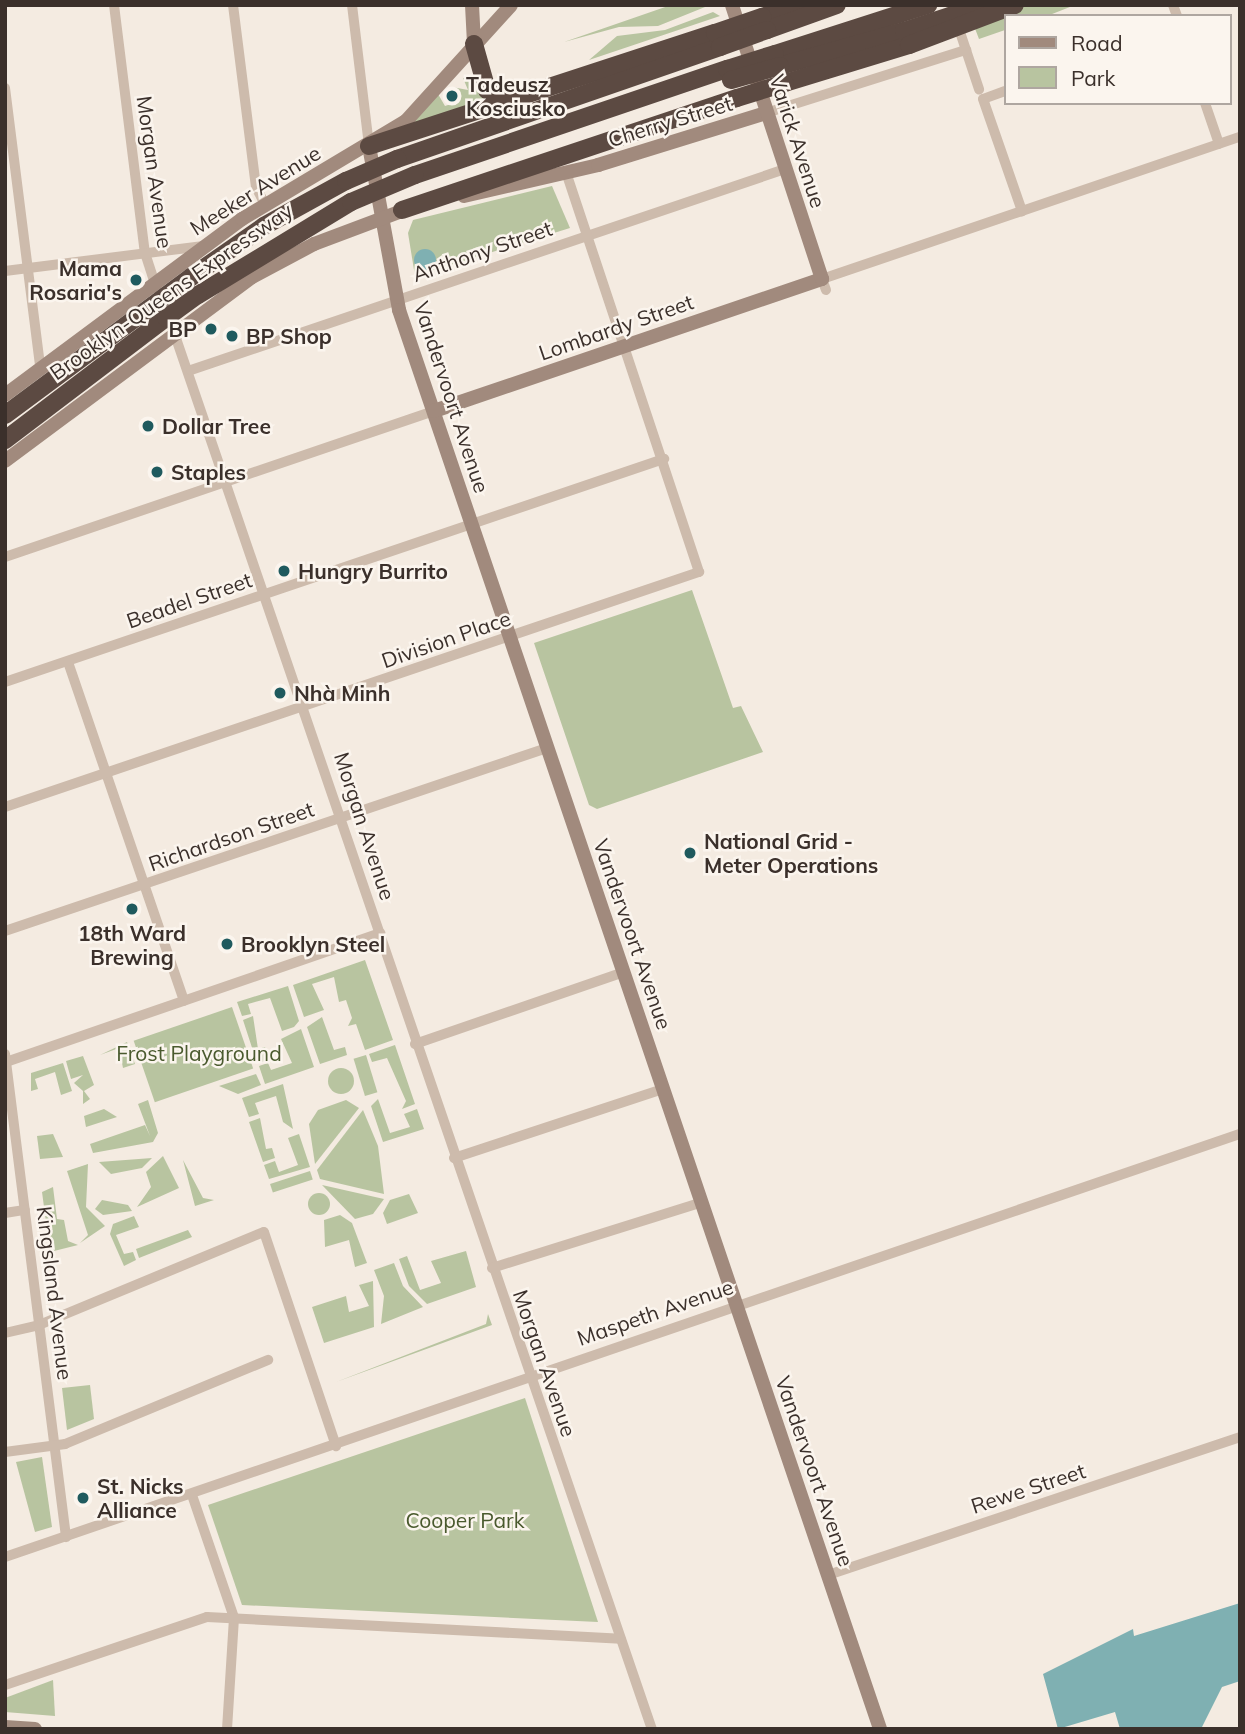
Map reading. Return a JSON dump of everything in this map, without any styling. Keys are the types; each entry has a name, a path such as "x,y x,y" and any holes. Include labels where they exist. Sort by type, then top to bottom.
{"highway":[{"path":"764,24 799,5"},
{"name":"Brooklyn-Queens Expressway","path":"5,415 264,226 346,181 397,159 718,40 764,24 838,5"},
{"path":"904,30 928,5"},
{"path":"402,210 737,98 780,68 983,5"},
{"path":"904,30 1015,5"},
{"path":"369,146 718,40"},
{"path":"474,44 487,90 508,104"},
{"name":"Brooklyn-Queens Expressway","path":"5,440 198,295 351,202 415,175 625,106 729,75 780,68"}],"main road":[{"path":"472,5 474,44"},
{"name":"Meeker Avenue","path":"5,395 40,366 203,246 265,205 369,146 422,107 474,44 511,5"},
{"name":"Varick Avenue","path":"732,5 824,284"},
{"name":"Cherry Street","path":"382,217 402,210 566,173 766,113"},
{"name":"Vandervoort Avenue","path":"369,146 397,299 880,1729"},
{"path":"5,461 176,332 283,259 382,217"},
{"name":"Lombardy Street","path":"434,411 824,284"},
{"path":"5,1727 35,1729"}],"street":[{"name":"Morgan Avenue","path":"114,5 145,253 154,282 191,370 343,818 415,1044 652,1729"},
{"path":"233,5 256,187 265,205"},
{"path":"352,5 369,146"},
{"path":"951,5 1022,211"},
{"name":"Cherry Street","path":"766,113 966,50"},
{"path":"5,88 40,366"},
{"path":"981,94 1004,91"},
{"path":"1206,105 1219,144"},
{"name":"Lombardy Street","path":"824,284 1022,211 1240,137"},
{"name":"Anthony Street","path":"191,370 785,169"},
{"path":"566,173 664,459"},
{"path":"5,271 203,246"},
{"name":"Lombardy Street","path":"5,557 434,411"},
{"name":"Beadel Street","path":"5,682 664,459"},
{"name":"Division Place","path":"5,807 699,572 664,459"},
{"path":"68,662 184,1001"},
{"name":"Richardson Street","path":"5,931 547,748"},
{"path":"6,1060 380,933"},
{"path":"415,1044 624,972"},
{"name":"Kingsland Avenue","path":"6,1060 9,1106 25,1210 66,1537"},
{"path":"454,1158 663,1088"},
{"name":"Maspeth Avenue","path":"5,1557 336,1447 736,1305 1240,1134"},
{"path":"492,1268 702,1202"},
{"path":"5,1213 25,1210"},
{"path":"5,1333 40,1325 264,1232 336,1447"},
{"path":"5,1451 55,1445 268,1360"},
{"name":"Rewe Street","path":"828,1575 1240,1437"},
{"path":"192,1495 234,1618 227,1729"},
{"path":"5,1685 207,1616 620,1639"}],"green space":[{"path":"671,5 710,5 658,26 619,27 564,42"},
{"path":"966,5 1075,5 1052,14 1004,14 1004,30 979,39"},
{"path":"713,12 720,16 589,60 617,36 665,30"},
{"path":"474,75 485,100 400,134 438,94 445,106 451,104 452,87 468,90 463,78"},
{"path":"552,186 570,228 415,276 408,233 413,220"},
{"path":"692,590 733,708 741,706 763,752 597,809 589,805 534,643"},
{"path":"365,960 393,1040 365,1050 356,1024 348,1026 352,1018 346,1000 339,1002 334,977 312,984 324,1010 304,1017 293,985"},
{"path":"288,986 299,1021 294,1027 282,1031 270,998 248,1004 251,1014 242,1016 237,1002"},
{"name":"Frost Playground","path":"232,1007 253,1068 155,1102 134,1041"},
{"path":"253,1016 258,1049 265,1047 269,1060 257,1063 243,1020"},
{"path":"322,1017 334,1050 345,1047 347,1055 320,1064 307,1027"},
{"path":"301,1029 314,1067 265,1084 259,1066 268,1063 271,1070 292,1063 281,1039"},
{"path":"127,1042 135,1064 123,1068 119,1048 100,1055"},
{"path":"395,1045 415,1104 402,1109 406,1101 387,1058 372,1062 369,1054"},
{"path":"366,1055 377,1092 365,1096 354,1059"},
{"path":"83,1056 94,1085 84,1091 90,1099 83,1104 83,1091 74,1083 83,1075 71,1079 66,1061"},
{"path":"63,1063 72,1091 61,1095 55,1072 35,1079 38,1089 31,1091 31,1073"},
{"path":"341,1068 350,1072 354,1081 350,1090 341,1094 332,1090 328,1081 332,1072"},
{"path":"256,1074 261,1085 238,1094 219,1086"},
{"path":"283,1084 293,1129 283,1122 276,1096 255,1103 259,1114 249,1117 242,1098"},
{"path":"378,1099 390,1133 410,1127 404,1114 417,1109 424,1129 383,1142 371,1106"},
{"path":"148,1100 158,1133 153,1142 93,1153 90,1144 145,1125 150,1136 138,1104"},
{"path":"346,1100 359,1108 315,1164 309,1124 318,1110"},
{"path":"104,1109 117,1117 86,1127 84,1116"},
{"path":"363,1110 378,1146 384,1194 320,1179 317,1170"},
{"path":"260,1118 266,1149 272,1148 275,1158 263,1162 249,1122"},
{"path":"53,1134 63,1157 40,1159 37,1136"},
{"path":"299,1134 310,1167 269,1179 264,1165 275,1161 279,1172 298,1165 288,1138"},
{"path":"163,1156 179,1188 137,1207 151,1187 146,1172"},
{"path":"152,1158 142,1168 111,1174 99,1162"},
{"path":"183,1160 203,1198 214,1200 195,1206"},
{"path":"88,1164 86,1207 105,1226 80,1243 88,1235 67,1171"},
{"path":"310,1171 313,1180 273,1193 270,1184"},
{"path":"322,1185 384,1199 373,1214 355,1219"},
{"path":"53,1187 57,1219 64,1220 68,1241 78,1245 50,1252 42,1192"},
{"path":"319,1193 329,1200 330,1204 323,1214 319,1215 309,1208 308,1204 315,1194"},
{"path":"409,1194 418,1213 387,1224 383,1213 390,1200"},
{"path":"102,1200 128,1205 132,1211 103,1215 95,1209"},
{"path":"340,1215 352,1223 367,1263 355,1267 349,1240 325,1247 324,1220"},
{"path":"134,1216 139,1227 116,1235 124,1254 133,1252 136,1260 124,1266 110,1234 113,1224"},
{"path":"188,1230 192,1237 139,1258 136,1249"},
{"path":"466,1251 476,1287 427,1304 409,1286 399,1259 407,1256 420,1290 441,1283 431,1261"},
{"path":"394,1263 403,1286 423,1307 381,1324 384,1296 374,1270"},
{"path":"373,1281 374,1327 324,1343 312,1307 346,1296 349,1312 369,1306 359,1285"},
{"path":"488,1314 492,1325 336,1382 486,1324"},
{"path":"90,1385 94,1419 67,1430 62,1388"},
{"name":"Cooper Park","path":"525,1398 598,1622 242,1605 208,1505"},
{"path":"42,1457 52,1527 35,1532 16,1462"},
{"path":"53,1680 55,1716 5,1712 5,1698"}],"water":[{"path":"425,249 433,252 436,260 433,268 425,271 417,268 414,260 417,252"},
{"path":"1240,1603 1240,1681 1222,1687 1201,1729 1120,1729 1115,1712 1058,1729 1043,1674 1133,1629 1134,1636"}],"place":[{"name":"Tadeusz Kosciusko","path":"452,96"},
{"name":"Mama Rosaria's","path":"136,280"},
{"name":"BP","path":"211,329"},
{"name":"BP Shop","path":"232,336"},
{"name":"Dollar Tree","path":"148,426"},
{"name":"Staples","path":"157,472"},
{"name":"Hungry Burrito","path":"284,571"},
{"name":"Nhà Minh","path":"280,693"},
{"name":"National Grid - Meter Operations","path":"690,853"},
{"name":"18th Ward Brewing","path":"132,909"},
{"name":"Brooklyn Steel","path":"227,944"},
{"name":"St. Nicks Alliance","path":"83,1498"}]}
